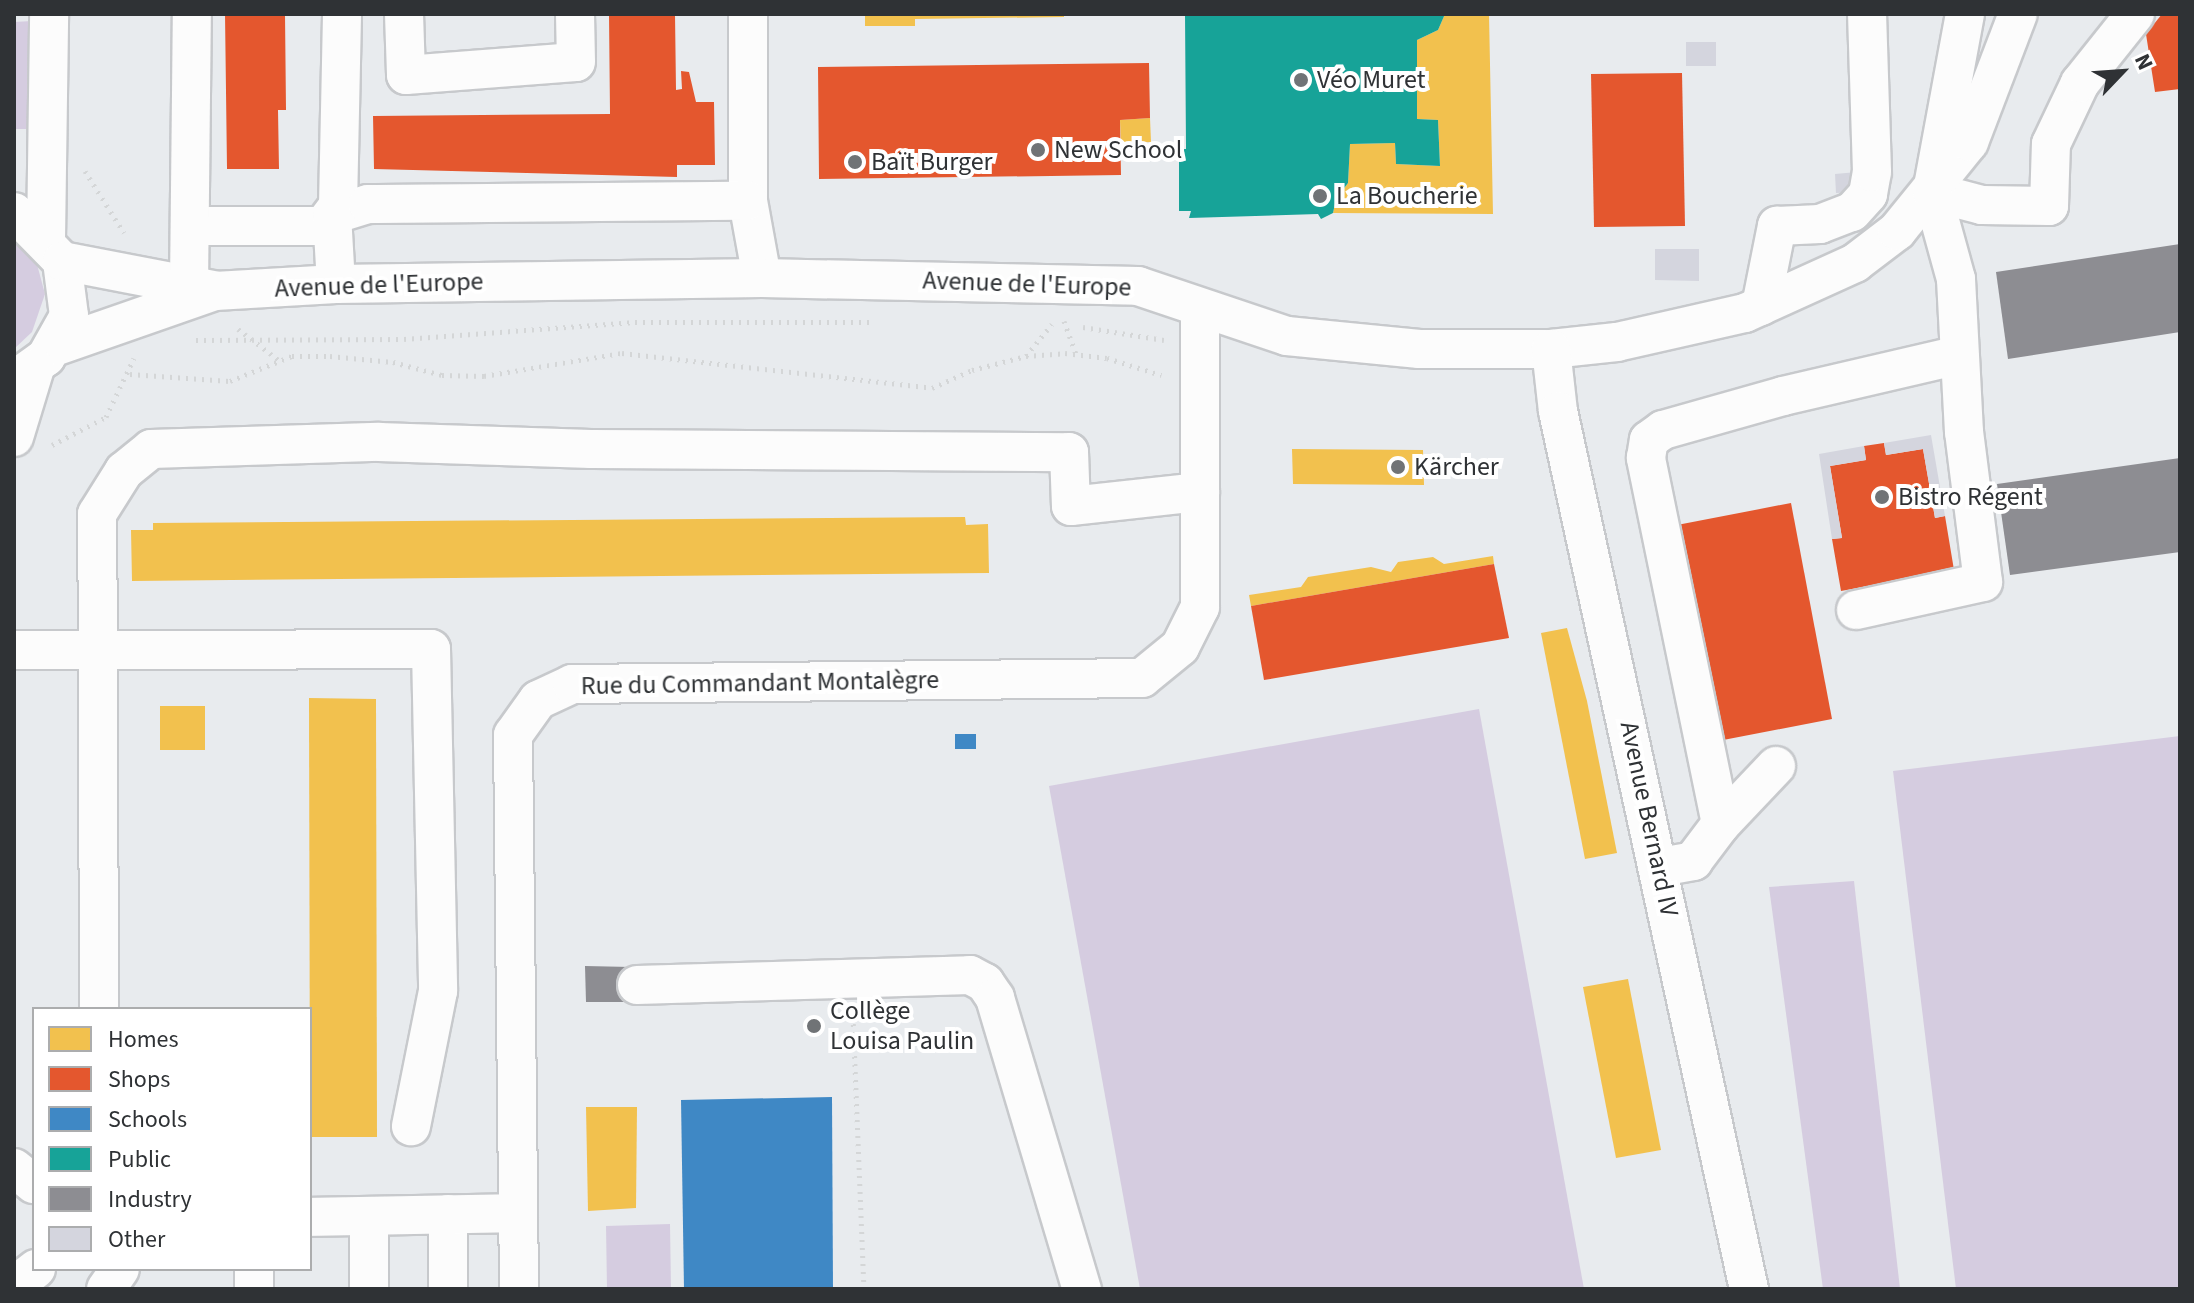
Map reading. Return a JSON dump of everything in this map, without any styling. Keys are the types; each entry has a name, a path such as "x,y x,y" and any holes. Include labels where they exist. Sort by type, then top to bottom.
{"street":[{"path":"29,443 34,365 69,316 54,250 49,14"},
{"path":"192,14 193,226 202,288"},
{"path":"193,226 323,226 332,215 338,206 342,14"},
{"path":"404,14 406,75 576,62 575,14"},
{"path":"748,14 748,201 762,278"},
{"path":"1761,306 1777,226 1820,224 1852,212 1868,194 1872,172 1867,14"},
{"path":"1856,610 1983,582 1959,355 1956,279 1932,192 1965,14"},
{"name":"Avenue de l'Europe","path":"54,250 202,288 762,278 1107,284 1138,286 1287,336 1419,349 1551,349 1617,342 1761,306 1855,263 1897,231 1932,192 1969,142 2018,14"},
{"path":"1932,192 1982,205 2049,206 2051,144 2080,83 2135,14"},
{"path":"332,215 368,204 748,201"},
{"path":"14,212 54,250"},
{"path":"332,215 336,284"},
{"name":"Avenue de l'Europe","path":"34,365 202,288"},
{"name":"Rue du Commandant Montalègre","path":"519,1289 513,735 538,700 572,684 1142,678 1180,647 1200,607 1200,308"},
{"name":"Avenue Bernard IV","path":"1551,349 1558,411 1660,867 1749,1289"},
{"path":"1721,824 1646,458 1649,440 1663,430 1783,396 1959,355"},
{"path":"99,1007 97,514 124,471 151,449 379,442 591,449 1069,452 1071,506 1200,492"},
{"path":"14,650 431,649 438,991 411,1126"},
{"path":"1660,867 1693,861 1721,824 1776,766"},
{"path":"637,985 970,975 985,983 998,1009 1082,1289"},
{"path":"14,1168 32,1182"},
{"path":"312,1217 518,1213"},
{"path":"448,1214 448,1289"},
{"path":"369,1216 369,1289"},
{"path":"14,1286 33,1271"},
{"path":"106,1289 119,1271"}],"path":[{"path":"78,166 130,239"},
{"path":"1061,313 1076,354"},
{"path":"186,341 404,339 635,322 882,322"},
{"path":"1036,322 1125,331 1199,366"},
{"path":"29,443 106,417 130,374 135,353"},
{"path":"130,374 230,381 292,356 330,356 393,362 442,375 484,376 622,353 932,388 972,370 1026,356 1076,354 1199,366"},
{"path":"851,979 864,1289"}],"shaded area":[{"path":"32,21 35,129 14,129 14,22"},
{"path":"14,235 35,257 45,294 32,332 14,349"},
{"path":"1479,709 1584,1289 1140,1289 1049,786"},
{"path":"2180,736 2180,1289 1956,1289 1893,771"},
{"path":"1854,881 1900,1289 1823,1289 1769,887"},
{"path":"670,1224 671,1289 607,1289 606,1226"}],"building: Homes":[{"path":"865,14 1064,14 1064,17 915,19 915,26 865,26"},
{"path":"1445,14 1489,14 1493,214 1333,213 1336,199 1348,183 1350,144 1395,143 1396,164 1440,166 1438,120 1417,119 1417,40 1438,30"},
{"path":"1150,118 1151,142 1121,143 1120,120"},
{"path":"1292,449 1423,450 1424,485 1293,484"},
{"path":"965,517 966,525 988,524 989,573 132,581 131,530 153,530 153,523"},
{"path":"1493,556 1494,564 1251,606 1249,595 1301,587 1308,577 1371,567 1391,572 1398,562 1433,557 1444,564"},
{"path":"1567,628 1587,701 1617,853 1585,859 1541,633"},
{"path":"309,698 376,699 377,1137 312,1137"},
{"path":"160,706 205,706 205,750 160,750"},
{"path":"1628,979 1661,1150 1616,1158 1583,987"},
{"path":"586,1107 637,1107 636,1208 588,1211"}],"building: Shops":[{"path":"225,14 285,14 286,110 278,110 279,169 227,169"},
{"path":"609,14 675,14 676,90 682,89 681,71 689,72 696,102 714,102 715,165 677,165 677,177 374,169 373,116 610,114"},
{"path":"2162,14 2180,14 2180,89 2155,92 2146,34"},
{"path":"1149,63 1150,118 1120,120 1121,175 819,179 818,67"},
{"path":"1682,73 1685,226 1594,227 1591,74"},
{"path":"1884,443 1886,455 1923,449 1935,518 1945,516 1954,570 1841,591 1832,539 1842,538 1830,466 1866,460 1864,446"},
{"path":"1791,503 1832,719 1718,741 1677,525"},
{"path":"1494,564 1509,638 1264,680 1251,606"}],"building: Schools":[{"path":"955,734 976,734 976,749 955,749"},
{"path":"832,1097 833,1289 684,1289 681,1100"}],"building: Public":[{"name":"Véo Muret","path":"1185,14 1445,14 1438,30 1417,40 1417,119 1438,120 1440,166 1396,164 1395,143 1350,144 1348,183 1336,199 1333,213 1321,219 1318,214 1189,218 1191,211 1179,211 1179,149 1186,149"}],"building: Industry":[{"path":"2180,244 2180,332 2008,359 1996,272"},
{"path":"2180,458 2180,552 2010,575 1997,484"},
{"path":"585,966 631,967 630,1002 586,1002"}],"building: Other":[{"path":"1686,42 1716,42 1716,66 1686,66"},
{"path":"1857,172 1858,192 1836,193 1835,174"},
{"path":"1655,249 1699,249 1699,281 1655,280"},
{"path":"1931,435 1945,516 1935,518 1923,449 1886,455 1884,443"},
{"path":"1864,446 1866,460 1830,466 1842,538 1832,539 1819,454"}],"place":[{"name":"Véo Muret","path":"1301,80"},
{"name":"New School","path":"1038,150"},
{"name":"Baït Burger","path":"855,162"},
{"name":"La Boucherie","path":"1320,196"},
{"name":"Kärcher","path":"1398,467"},
{"name":"Bistro Régent","path":"1882,497"},
{"name":"Collège Louisa Paulin","path":"814,1026"}]}
